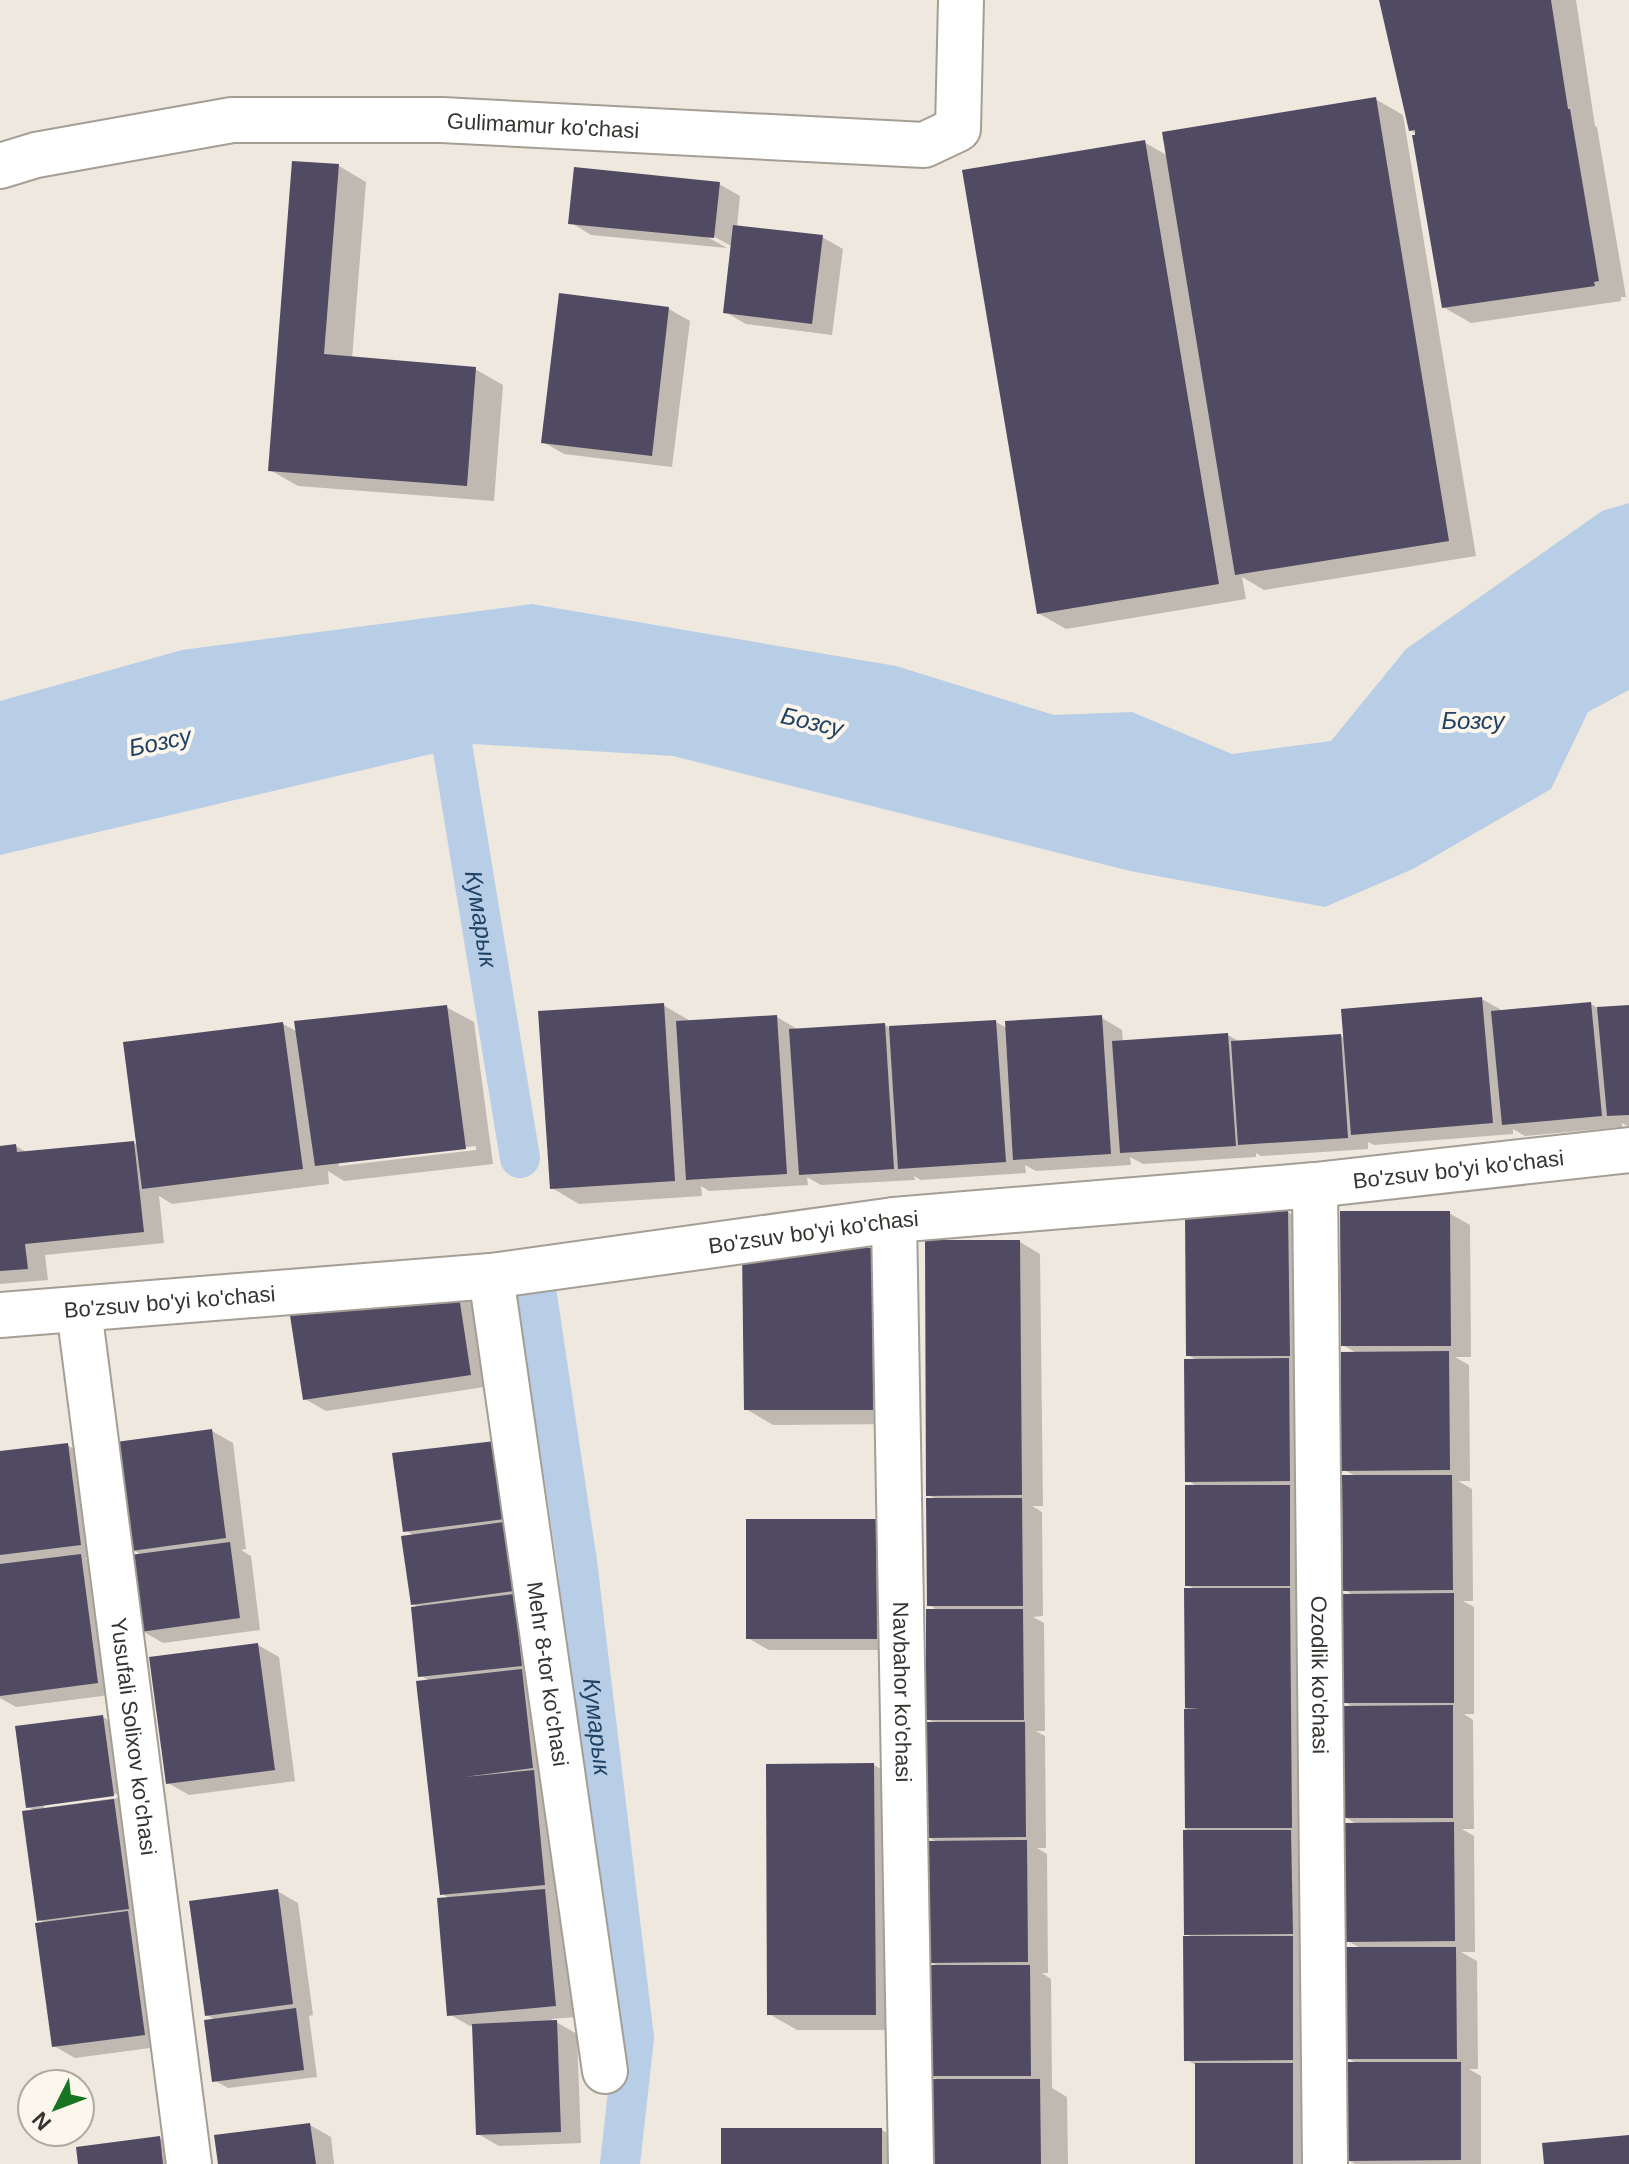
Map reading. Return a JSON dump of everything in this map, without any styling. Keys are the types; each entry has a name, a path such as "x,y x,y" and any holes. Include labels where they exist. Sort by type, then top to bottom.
{"street":[{"name":"Gulimamur ko'chasi","path":"0,166 36,155 232,120 442,120 924,145 958,129 961,0"},
{"name":"Bo'zsuv bo'yi ko'chasi","path":"0,1315 491,1276 894,1220 1315,1185 1629,1150"},
{"name":"Ozodlik ko'chasi","path":"1315,1185 1325,2164"},
{"name":"Navbahor ko'chasi","path":"894,1220 911,2164"},
{"name":"Mehr 8-tor ko'chasi","path":"491,1276 605,2071"},
{"name":"Yusufali Solixov ko'chasi","path":"79,1310 189,2164"}],"water":[{"name":"Бозсу","path":"1629,503 1629,690 1588,712 1551,789 1413,869 1325,907 1130,871 673,756 474,744 0,855 0,701 182,650 532,604 896,666 1054,715 1132,712 1232,754 1331,741 1406,649 1602,511"}],"building":[{"path":"1379,0 1551,0 1599,281 1594,282 1595,286 1442,308 1412,135 1415,135 1415,130 1409,131"},
{"path":"1376,97 1449,541 1235,575 1162,132"},
{"path":"1145,140 1219,584 1037,614 962,170"},
{"path":"292,161 339,164 324,354 476,367 467,486 268,471"},
{"path":"574,167 720,182 714,238 568,224"},
{"path":"733,225 823,235 812,324 723,313"},
{"path":"559,293 669,307 652,456 541,443"},
{"path":"1482,997 1493,1123 1351,1135 1341,1009"},
{"path":"1591,1002 1602,1116 1502,1125 1491,1011"},
{"path":"664,1003 675,1181 550,1189 538,1011"},
{"path":"447,1005 466,1149 315,1166 294,1021"},
{"path":"1629,1005 1629,1115 1607,1116 1597,1007"},
{"path":"777,1015 787,1174 686,1180 676,1021"},
{"path":"1102,1015 1111,1154 1013,1160 1005,1021"},
{"path":"996,1020 1006,1162 898,1169 889,1026"},
{"path":"283,1022 303,1169 142,1189 123,1042"},
{"path":"885,1023 894,1169 799,1175 789,1029"},
{"path":"1228,1033 1236,1146 1120,1153 1112,1041"},
{"path":"1341,1034 1348,1138 1238,1145 1231,1041"},
{"path":"134,1141 144,1232 25,1244 28,1269 0,1271 0,1146 16,1144 17,1152"},
{"path":"1185,1210 1288,1210 1290,1356 1186,1356"},
{"path":"1340,1211 1450,1211 1451,1346 1341,1346"},
{"path":"925,1240 1020,1240 1022,1495 926,1496"},
{"path":"742,1248 872,1248 873,1410 744,1410"},
{"path":"457,1283 471,1375 303,1400 289,1309"},
{"path":"1449,1351 1450,1470 1341,1471 1341,1352"},
{"path":"1289,1358 1290,1481 1185,1482 1184,1359"},
{"path":"212,1429 226,1538 131,1551 116,1442"},
{"path":"495,1441 505,1519 403,1532 392,1453"},
{"path":"68,1443 81,1545 0,1555 0,1451"},
{"path":"1342,1475 1452,1475 1453,1590 1343,1591"},
{"path":"1185,1485 1290,1485 1290,1586 1185,1586"},
{"path":"926,1498 1022,1498 1023,1606 927,1606"},
{"path":"746,1519 876,1519 877,1639 746,1639"},
{"path":"504,1522 514,1591 411,1605 401,1536"},
{"path":"230,1542 240,1618 140,1632 130,1555"},
{"path":"81,1554 98,1683 0,1696 0,1564"},
{"path":"1184,1588 1290,1588 1292,1828 1185,1828 1184,1709 1200,1708 1185,1708"},
{"path":"1454,1593 1454,1703 1343,1703 1342,1594"},
{"path":"514,1594 522,1666 418,1677 411,1607"},
{"path":"926,1609 1023,1609 1024,1720 926,1720"},
{"path":"258,1643 275,1770 166,1784 149,1657"},
{"path":"522,1669 533,1768 464,1777 534,1770 545,1885 440,1895 416,1681"},
{"path":"1453,1705 1453,1818 1343,1818 1342,1706"},
{"path":"103,1715 114,1796 26,1808 15,1726"},
{"path":"925,1722 1025,1722 1026,1837 926,1838"},
{"path":"874,1763 876,2015 767,2015 766,1764"},
{"path":"114,1799 129,1909 37,1921 22,1811"},
{"path":"1454,1822 1455,1941 1345,1942 1343,1823"},
{"path":"1183,1830 1291,1830 1293,1934 1184,1935"},
{"path":"1027,1840 1028,1962 927,1963 926,1841"},
{"path":"278,1889 293,2004 205,2016 189,1901"},
{"path":"545,1889 556,2006 447,2016 437,1898"},
{"path":"128,1911 145,2035 52,2047 35,1923"},
{"path":"1183,1936 1293,1936 1293,2060 1184,2061"},
{"path":"1345,1947 1456,1947 1457,2059 1345,2059"},
{"path":"927,1965 1030,1965 1031,2076 927,2076"},
{"path":"296,2008 304,2070 212,2082 204,2020"},
{"path":"557,2020 561,2132 476,2135 472,2024"},
{"path":"1344,2062 1461,2062 1461,2160 1345,2161"},
{"path":"1195,2063 1293,2063 1293,2164 1195,2164"},
{"path":"927,2079 1040,2079 1041,2164 928,2164"},
{"path":"310,2123 316,2164 218,2164 214,2135"},
{"path":"721,2128 882,2128 882,2164 721,2164"},
{"path":"1629,2135 1629,2164 1544,2164 1542,2143"},
{"path":"160,2136 163,2164 78,2164 76,2148 96,2148 96,2144"}],"waterway":[{"name":"Кумарык","path":"444,696 520,1158"},
{"name":"Кумарык","path":"536,1289 577,1562 634,2038 620,2164"}]}
